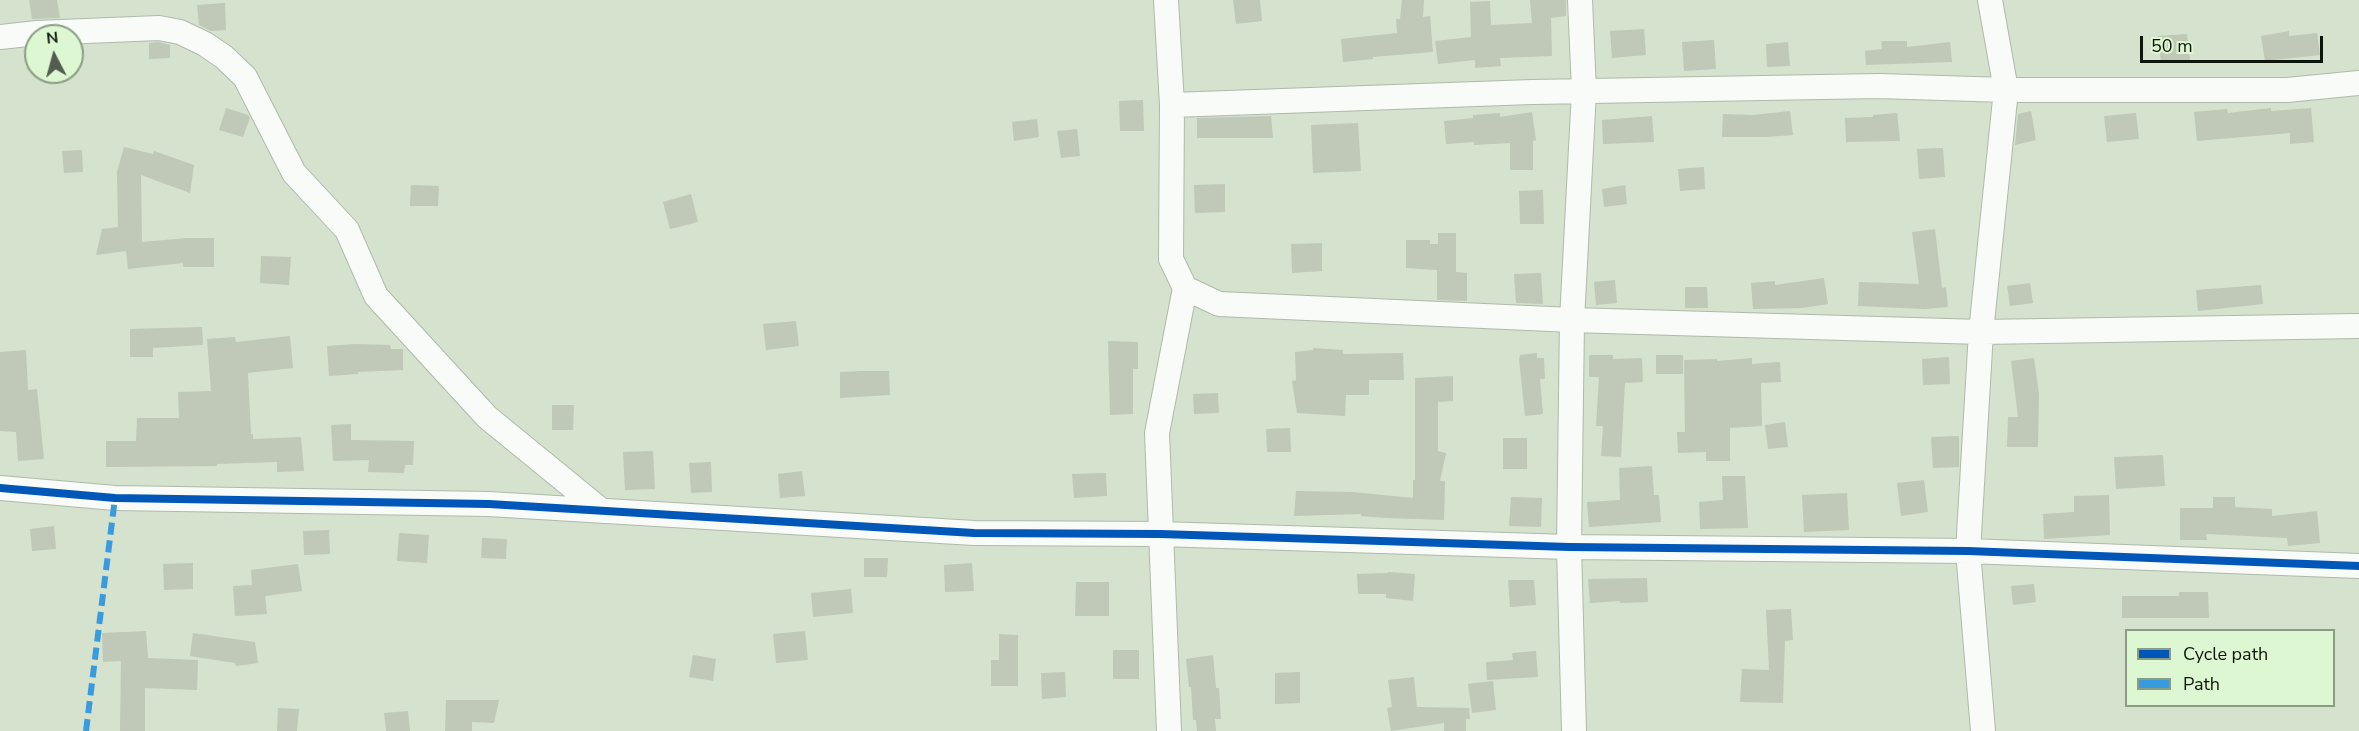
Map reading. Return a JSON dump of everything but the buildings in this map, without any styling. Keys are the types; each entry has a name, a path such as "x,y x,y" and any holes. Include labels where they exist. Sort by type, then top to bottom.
{"street":[{"path":"1166,0 1172,105 1171,259 1185,288 1157,433 1169,731"},
{"path":"1574,731 1569,547 1572,320 1584,91 1580,0"},
{"path":"1983,731 1968,551 1981,332 2006,90 1990,0"},
{"path":"0,37 37,33 159,28 180,32 205,44 224,57 245,77 294,173 347,230 376,296 487,417 602,510"},
{"path":"1172,105 1584,91 1879,86 2006,90 2287,90 2359,83"},
{"path":"1185,288 1219,304 1572,320 1981,332 2359,326"},
{"path":"0,488 115,498 478,504 974,533 1160,534 1569,547 1968,551 2359,566"}],"marked path":[{"path":"86,731 115,498"}],"cycle path":[{"path":"0,488 115,498 489,504 974,533 1160,534 1569,547 1968,551 2359,566"}]}
